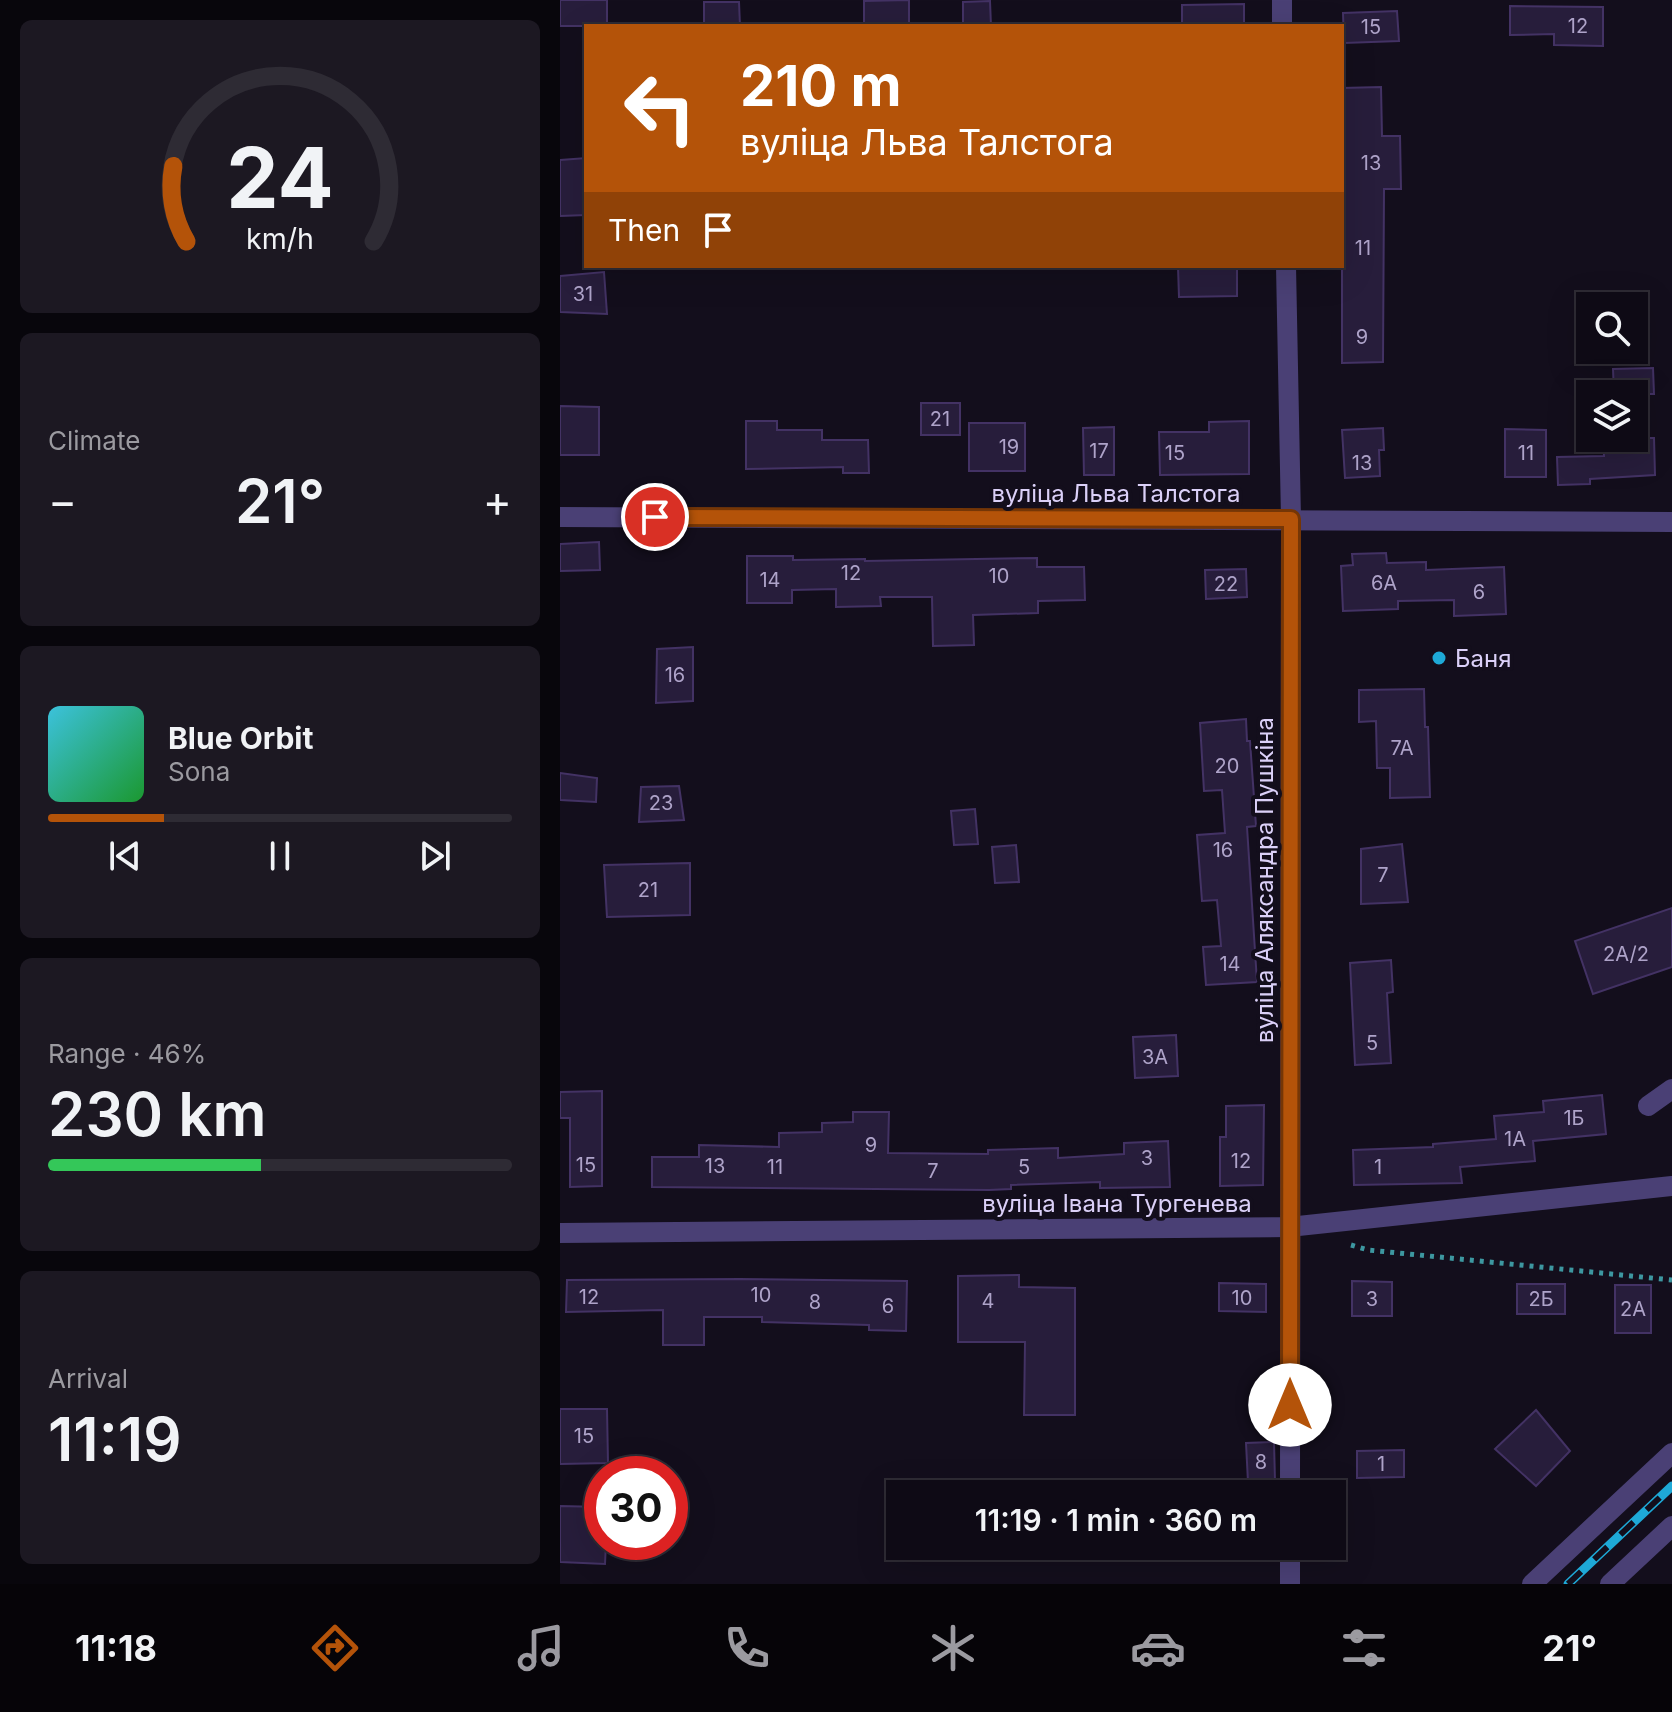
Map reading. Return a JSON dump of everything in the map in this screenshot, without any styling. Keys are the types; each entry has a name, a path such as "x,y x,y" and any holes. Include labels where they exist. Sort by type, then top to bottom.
{"street":[{"path":"1282,0 1282,24"},
{"name":"вуліца Аляксандра Пушкіна","path":"1286,268 1291,519 1290,1480"},
{"name":"вуліца Льва Талстога","path":"560,517 1672,522"},
{"path":"1648,1106 1672,1089"},
{"name":"вуліца Івана Тургенева","path":"560,1233 1289,1227 1672,1186"},
{"path":"1532,1584 1672,1453"},
{"path":"1610,1584 1672,1526"},
{"path":"1290,1560 1290,1584"}],"path":[{"path":"1342,1242 1368,1250 1672,1280"}],"building":[{"path":"560,0 607,0 607,24 560,26"},
{"path":"909,0 909,24 864,24 864,1"},
{"path":"990,1 991,24 963,24 963,2"},
{"path":"704,2 739,2 740,24 704,24"},
{"path":"1244,4 1244,24 1182,24 1182,5"},
{"path":"1510,6 1603,7 1603,46 1554,45 1554,34 1510,35"},
{"path":"1397,11 1399,41 1344,43 1343,13"},
{"path":"1381,87 1382,136 1400,136 1401,189 1384,189 1383,362 1342,363 1344,88"},
{"path":"584,158 584,215 560,216 560,160"},
{"path":"1178,268 1237,268 1237,296 1179,297"},
{"path":"604,272 607,314 560,312 560,276"},
{"path":"1653,368 1654,394 1648,394 1648,380 1613,380 1613,369"},
{"path":"921,403 960,403 960,435 921,435"},
{"path":"560,406 599,407 599,455 560,455"},
{"path":"746,421 777,421 777,430 822,430 822,440 868,440 869,473 843,473 843,467 746,469"},
{"path":"1249,421 1249,474 1160,475 1159,432 1209,432 1209,422"},
{"path":"969,423 1025,423 1025,471 969,471"},
{"path":"1114,427 1114,475 1084,475 1083,428"},
{"path":"1383,428 1384,450 1379,450 1380,476 1345,478 1342,430"},
{"path":"1505,429 1546,430 1546,477 1505,477"},
{"path":"1648,438 1654,438 1655,475 1590,479 1590,484 1558,485 1557,457 1604,456 1604,452 1648,452"},
{"path":"599,542 600,570 560,571 560,544"},
{"path":"1386,553 1387,563 1426,562 1426,570 1504,567 1506,614 1454,616 1454,600 1398,601 1398,609 1343,611 1341,566 1353,565 1352,554"},
{"path":"747,556 865,561 1037,558 1037,567 1084,567 1085,600 1038,601 1038,613 973,615 974,645 933,646 932,597 880,597 881,606 836,607 836,589 792,590 792,603 747,603"},
{"path":"1246,569 1247,597 1206,599 1205,570"},
{"path":"693,647 693,701 656,703 657,649"},
{"path":"1424,689 1430,797 1390,798 1390,768 1377,768 1376,721 1359,722 1359,690"},
{"path":"1246,719 1256,826 1247,827 1257,982 1206,985 1203,947 1221,946 1217,900 1202,901 1197,835 1225,833 1222,790 1204,791 1200,723"},
{"path":"560,773 597,778 596,802 560,800"},
{"path":"679,786 684,820 639,822 641,787"},
{"path":"975,809 978,844 954,845 951,811"},
{"path":"1402,844 1408,902 1361,904 1361,849"},
{"path":"1016,845 1019,882 995,883 992,847"},
{"path":"690,863 690,915 607,917 604,865"},
{"path":"1672,908 1672,967 1593,994 1575,941"},
{"path":"1391,960 1393,992 1387,993 1391,1063 1355,1065 1350,963"},
{"path":"1176,1035 1178,1076 1135,1078 1133,1037"},
{"path":"602,1091 602,1186 570,1187 570,1118 560,1118 560,1092"},
{"path":"1602,1095 1606,1134 1533,1141 1535,1161 1460,1167 1462,1183 1354,1185 1353,1150 1433,1147 1433,1144 1496,1139 1494,1116 1544,1112 1543,1101"},
{"path":"1264,1105 1263,1185 1220,1186 1220,1137 1226,1137 1226,1106"},
{"path":"853,1112 889,1112 888,1153 988,1154 988,1150 1058,1148 1058,1158 1124,1154 1124,1143 1168,1141 1170,1187 1100,1188 1100,1182 1011,1185 1011,1189 989,1190 652,1187 652,1157 699,1157 699,1145 779,1147 779,1133 822,1132 822,1123 853,1122"},
{"path":"1019,1275 1019,1287 1075,1288 1075,1415 1024,1415 1025,1342 958,1342 958,1276"},
{"path":"567,1280 907,1281 906,1331 869,1330 869,1325 762,1322 762,1317 704,1317 704,1345 663,1345 663,1310 566,1312"},
{"path":"1352,1281 1392,1282 1392,1316 1352,1316"},
{"path":"1219,1283 1266,1284 1266,1312 1219,1311"},
{"path":"1517,1284 1565,1284 1565,1314 1517,1314"},
{"path":"1615,1285 1651,1285 1651,1333 1615,1333"},
{"path":"560,1409 607,1409 608,1456 584,1456 584,1464 560,1464"},
{"path":"1536,1410 1570,1451 1536,1486 1495,1449"},
{"path":"1274,1442 1275,1480 1248,1480 1246,1443"},
{"path":"1404,1450 1404,1477 1357,1478 1357,1451"},
{"path":"560,1506 584,1507 584,1560 605,1560 605,1564 560,1562"}],"railway":[{"path":"1568,1584 1672,1486"}],"place":[{"name":"Баня","path":"1439,658"}],"route":[{"path":"655,517 1291,519 1290,1405"}]}
